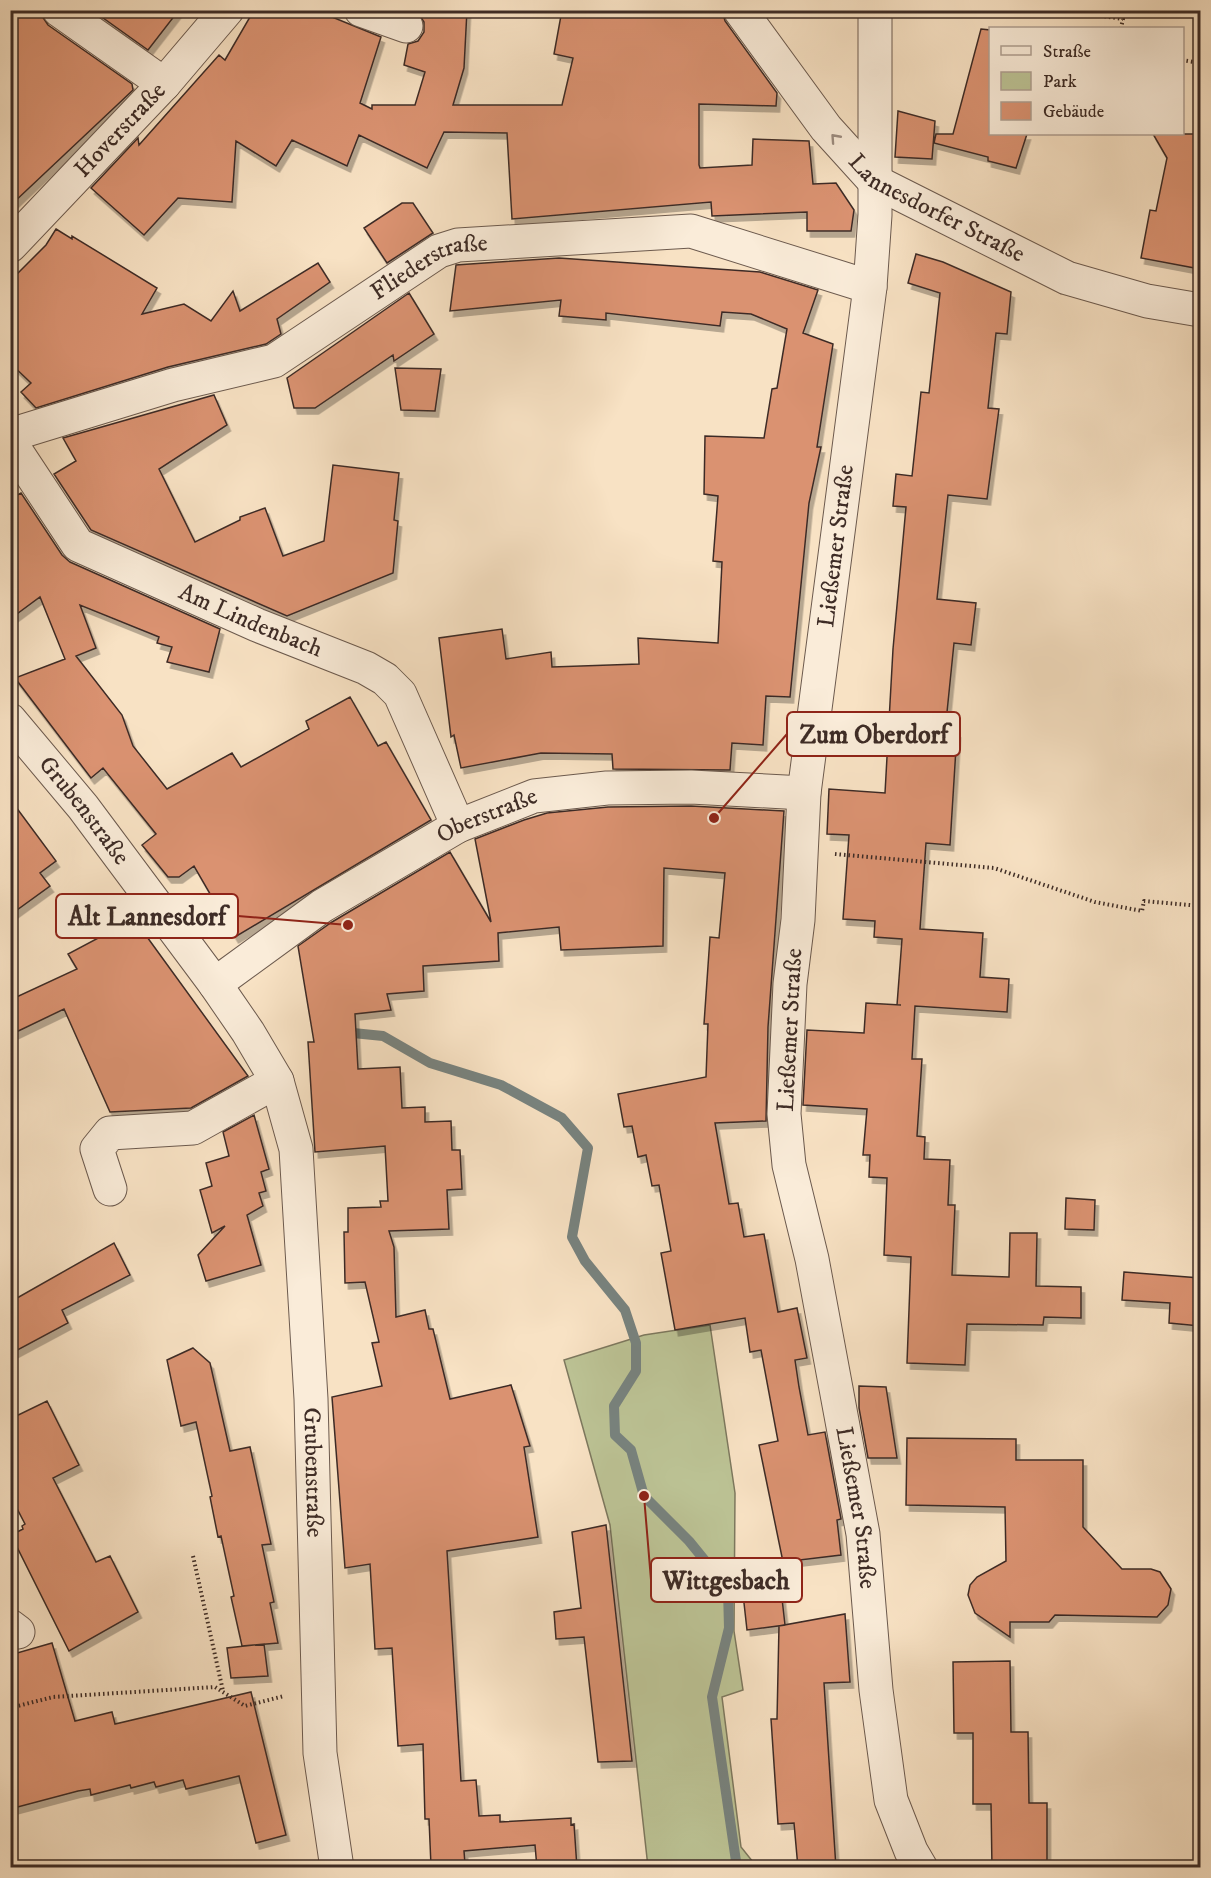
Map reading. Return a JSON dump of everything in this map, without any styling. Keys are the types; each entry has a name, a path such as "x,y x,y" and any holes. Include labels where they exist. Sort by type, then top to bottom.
{"street":[{"path":"59,10 164,84"},
{"name":"Hoverstraße","path":"10,246 164,84 227,10"},
{"path":"361,10 406,26"},
{"name":"Lannesdorfer Straße","path":"740,10 826,128 874,181 1067,278 1147,301 1200,310"},
{"name":"Ließemer Straße","path":"875,10 875,215 870,287 804,793 798,920 790,984 784,1114 789,1165 812,1259 863,1534 876,1690 891,1800 911,1851 921,1868"},
{"name":"Fliederstraße","path":"10,435 173,385 274,361 440,251 458,244 691,231 870,287"},
{"name":"Am Lindenbach","path":"10,442 78,545 215,607 366,668 385,679 400,694 458,826"},
{"name":"Grubenstraße","path":"10,720 83,807 215,984 248,1032 277,1081 296,1149 311,1399 316,1688 321,1775 337,1868"},
{"name":"Oberstraße","path":"215,984 322,906 458,826 534,796 607,788 691,787 804,793"},
{"path":"110,1189 97,1149 110,1133 193,1128 277,1081"}],"path":[{"path":"1060,10 1123,19 1121,27"},
{"path":"1184,60 1200,63"},
{"path":"801,851 994,868 1095,902 1142,911 1144,901 1200,906"},
{"path":"193,1556 224,1692"},
{"path":"10,1708 53,1697 215,1687 245,1706 316,1688"}],"green space":[{"path":"710,1325 735,1493 734,1631 743,1690 722,1697 741,1847 757,1867 648,1867 610,1525 564,1360 644,1335"}],"building":[{"path":"19,10 33,10 42,16 48,25 132,84 133,90 11,205 14,127 11,22"},
{"path":"92,10 179,10 148,50"},
{"path":"254,10 315,10 381,37 360,103 372,109 372,105 415,105 425,72 404,65 408,44 418,41 424,32 424,22 416,10 467,10 464,68 453,105 562,105 573,58 554,54 562,10 722,10 725,21 777,93 776,106 699,104 700,168 752,165 753,139 809,141 813,184 836,183 854,210 851,231 807,231 807,212 712,216 711,202 512,219 507,133 444,132 427,168 359,135 347,166 292,140 276,166 236,141 232,202 178,198 144,235 91,188 138,138 139,145 219,55 225,60"},
{"path":"981,29 989,30 989,135 1027,135 1016,168 988,161 988,157 934,143 936,134 953,134"},
{"path":"898,111 935,121 932,159 895,157"},
{"path":"1200,134 1200,269 1141,258 1150,210 1156,211 1167,158 1154,135"},
{"path":"402,203 413,203 433,233 387,263 364,228"},
{"path":"56,229 72,239 72,236 157,288 142,314 184,304 211,321 233,291 240,311 318,263 330,282 277,319 281,334 266,344 168,367 36,408 21,392 31,383 10,363 10,281 46,245"},
{"path":"916,254 943,262 1011,292 1007,334 996,333 988,408 999,409 987,499 948,495 937,599 976,603 971,645 954,643 945,732 957,732 950,845 926,843 920,929 983,933 980,977 1009,979 1007,1012 915,1006 912,1059 922,1059 917,1136 925,1137 924,1159 950,1160 948,1205 955,1205 952,1275 1009,1277 1010,1233 1037,1233 1036,1286 1081,1287 1081,1318 1044,1317 1043,1325 967,1324 965,1365 907,1363 911,1257 884,1255 887,1178 869,1177 870,1155 863,1155 867,1109 803,1105 807,1030 864,1033 866,1003 897,1005 902,939 874,937 875,921 843,919 849,835 827,834 829,789 885,793 893,649 906,507 893,506 896,474 912,476 921,392 929,393 940,293 908,283"},
{"path":"559,258 760,272 818,290 803,333 833,344 817,447 821,447 809,503 790,697 766,696 763,745 732,743 730,770 613,769 612,754 541,753 461,768 454,735 451,737 439,638 502,629 506,659 551,652 552,667 639,664 638,638 718,643 722,562 713,561 718,496 704,494 705,436 764,438 772,389 777,388 787,329 751,314 722,312 720,326 606,313 606,320 559,316 561,300 450,311 456,265"},
{"path":"409,293 434,334 394,361 393,355 315,408 294,408 287,378"},
{"path":"395,368 441,369 435,411 401,410"},
{"path":"214,395 227,425 159,469 195,542 240,520 240,517 265,508 283,556 324,541 333,465 399,473 394,520 398,521 393,573 287,616 91,530 54,474 76,461 63,438"},
{"path":"21,493 62,555 70,562 220,629 209,672 167,662 172,647 157,643 159,637 80,605 96,648 76,656 122,715 133,746 167,789 232,753 241,767 309,729 306,721 350,697 378,746 386,742 431,820 235,937 194,866 179,877 168,877 142,845 156,834 103,768 91,778 15,678 65,659 40,597 10,619 10,499"},
{"path":"10,799 56,861 40,873 50,886 10,915"},
{"path":"691,806 784,811 768,1027 766,1121 715,1123 729,1204 738,1203 744,1237 764,1234 778,1312 797,1308 807,1358 795,1360 799,1387 808,1435 825,1432 841,1519 837,1520 841,1555 783,1562 759,1445 778,1441 761,1350 750,1352 745,1318 675,1330 661,1253 671,1251 659,1185 652,1186 646,1155 638,1157 632,1126 624,1127 618,1094 706,1077 708,1024 704,1024 710,937 719,938 725,873 664,868 663,946 561,950 559,927 498,933 499,961 423,966 424,991 387,994 391,1010 355,1014 358,1069 400,1067 402,1108 425,1107 425,1122 451,1121 452,1150 460,1150 462,1189 447,1190 449,1229 389,1231 394,1247 396,1317 425,1310 429,1329 433,1329 450,1399 511,1385 530,1446 524,1447 538,1537 447,1551 461,1781 476,1780 479,1816 500,1815 500,1822 571,1818 571,1825 574,1824 577,1868 537,1868 535,1845 464,1851 465,1864 431,1866 429,1819 425,1819 423,1744 398,1746 392,1648 375,1649 370,1564 345,1568 332,1397 382,1386 372,1343 379,1342 365,1282 345,1283 344,1232 348,1232 348,1208 381,1207 380,1201 388,1201 385,1146 315,1152 308,1042 314,1042 298,946 332,922 450,852 491,922 475,839 524,820 547,813 608,807"},
{"path":"134,919 248,1076 191,1108 110,1112 64,1009 10,1035 10,1000 77,969 68,954"},
{"path":"254,1115 269,1169 261,1172 266,1191 259,1193 263,1206 247,1215 261,1265 206,1281 198,1255 225,1226 212,1233 200,1190 212,1186 206,1163 229,1156 223,1132"},
{"path":"1066,1198 1095,1200 1094,1230 1065,1229"},
{"path":"114,1243 130,1275 62,1310 68,1323 10,1354 10,1302"},
{"path":"1124,1272 1200,1278 1200,1326 1169,1323 1170,1303 1122,1300"},
{"path":"193,1348 210,1363 230,1451 250,1447 271,1544 262,1545 274,1602 270,1603 278,1643 242,1646 231,1597 234,1596 221,1536 218,1537 210,1497 212,1496 196,1422 181,1426 167,1360"},
{"path":"859,1386 886,1387 897,1458 868,1458 859,1408"},
{"path":"47,1401 79,1465 53,1478 96,1562 110,1556 138,1612 69,1651 11,1535 23,1529 22,1526 25,1524 10,1495 10,1419"},
{"path":"907,1438 1016,1439 1016,1460 1083,1460 1083,1527 1122,1569 1151,1569 1160,1572 1171,1589 1168,1605 1157,1617 1055,1615 1049,1622 1010,1622 1010,1637 975,1613 968,1595 970,1585 977,1577 1006,1561 1005,1507 906,1505"},
{"path":"606,1525 632,1761 598,1762 584,1637 556,1639 554,1612 581,1608 572,1532"},
{"path":"778,1563 785,1625 747,1630 740,1567"},
{"path":"845,1614 850,1682 824,1683 836,1868 798,1868 794,1823 778,1824 771,1719 777,1719 779,1626"},
{"path":"52,1643 75,1721 112,1712 115,1724 251,1692 286,1835 256,1843 239,1776 186,1789 183,1780 156,1787 154,1782 131,1788 130,1785 91,1795 90,1789 10,1809 10,1655"},
{"path":"264,1644 268,1676 231,1678 227,1648"},
{"path":"1010,1661 1011,1732 1028,1732 1029,1803 1047,1803 1047,1868 992,1868 991,1804 973,1804 973,1733 954,1733 953,1662"}],"waterway":[{"path":"343,1032 383,1036 430,1063 501,1085 562,1118 588,1148 572,1237 585,1261 625,1310 636,1343 636,1371 614,1406 615,1435 631,1450 644,1496 689,1541 728,1589 729,1628 712,1697 737,1868"}],"place":[{"name":"Zum Oberdorf","path":"714,818"},
{"name":"Alt Lannesdorf","path":"348,925"},
{"name":"Wittgesbach","path":"644,1496"}]}
